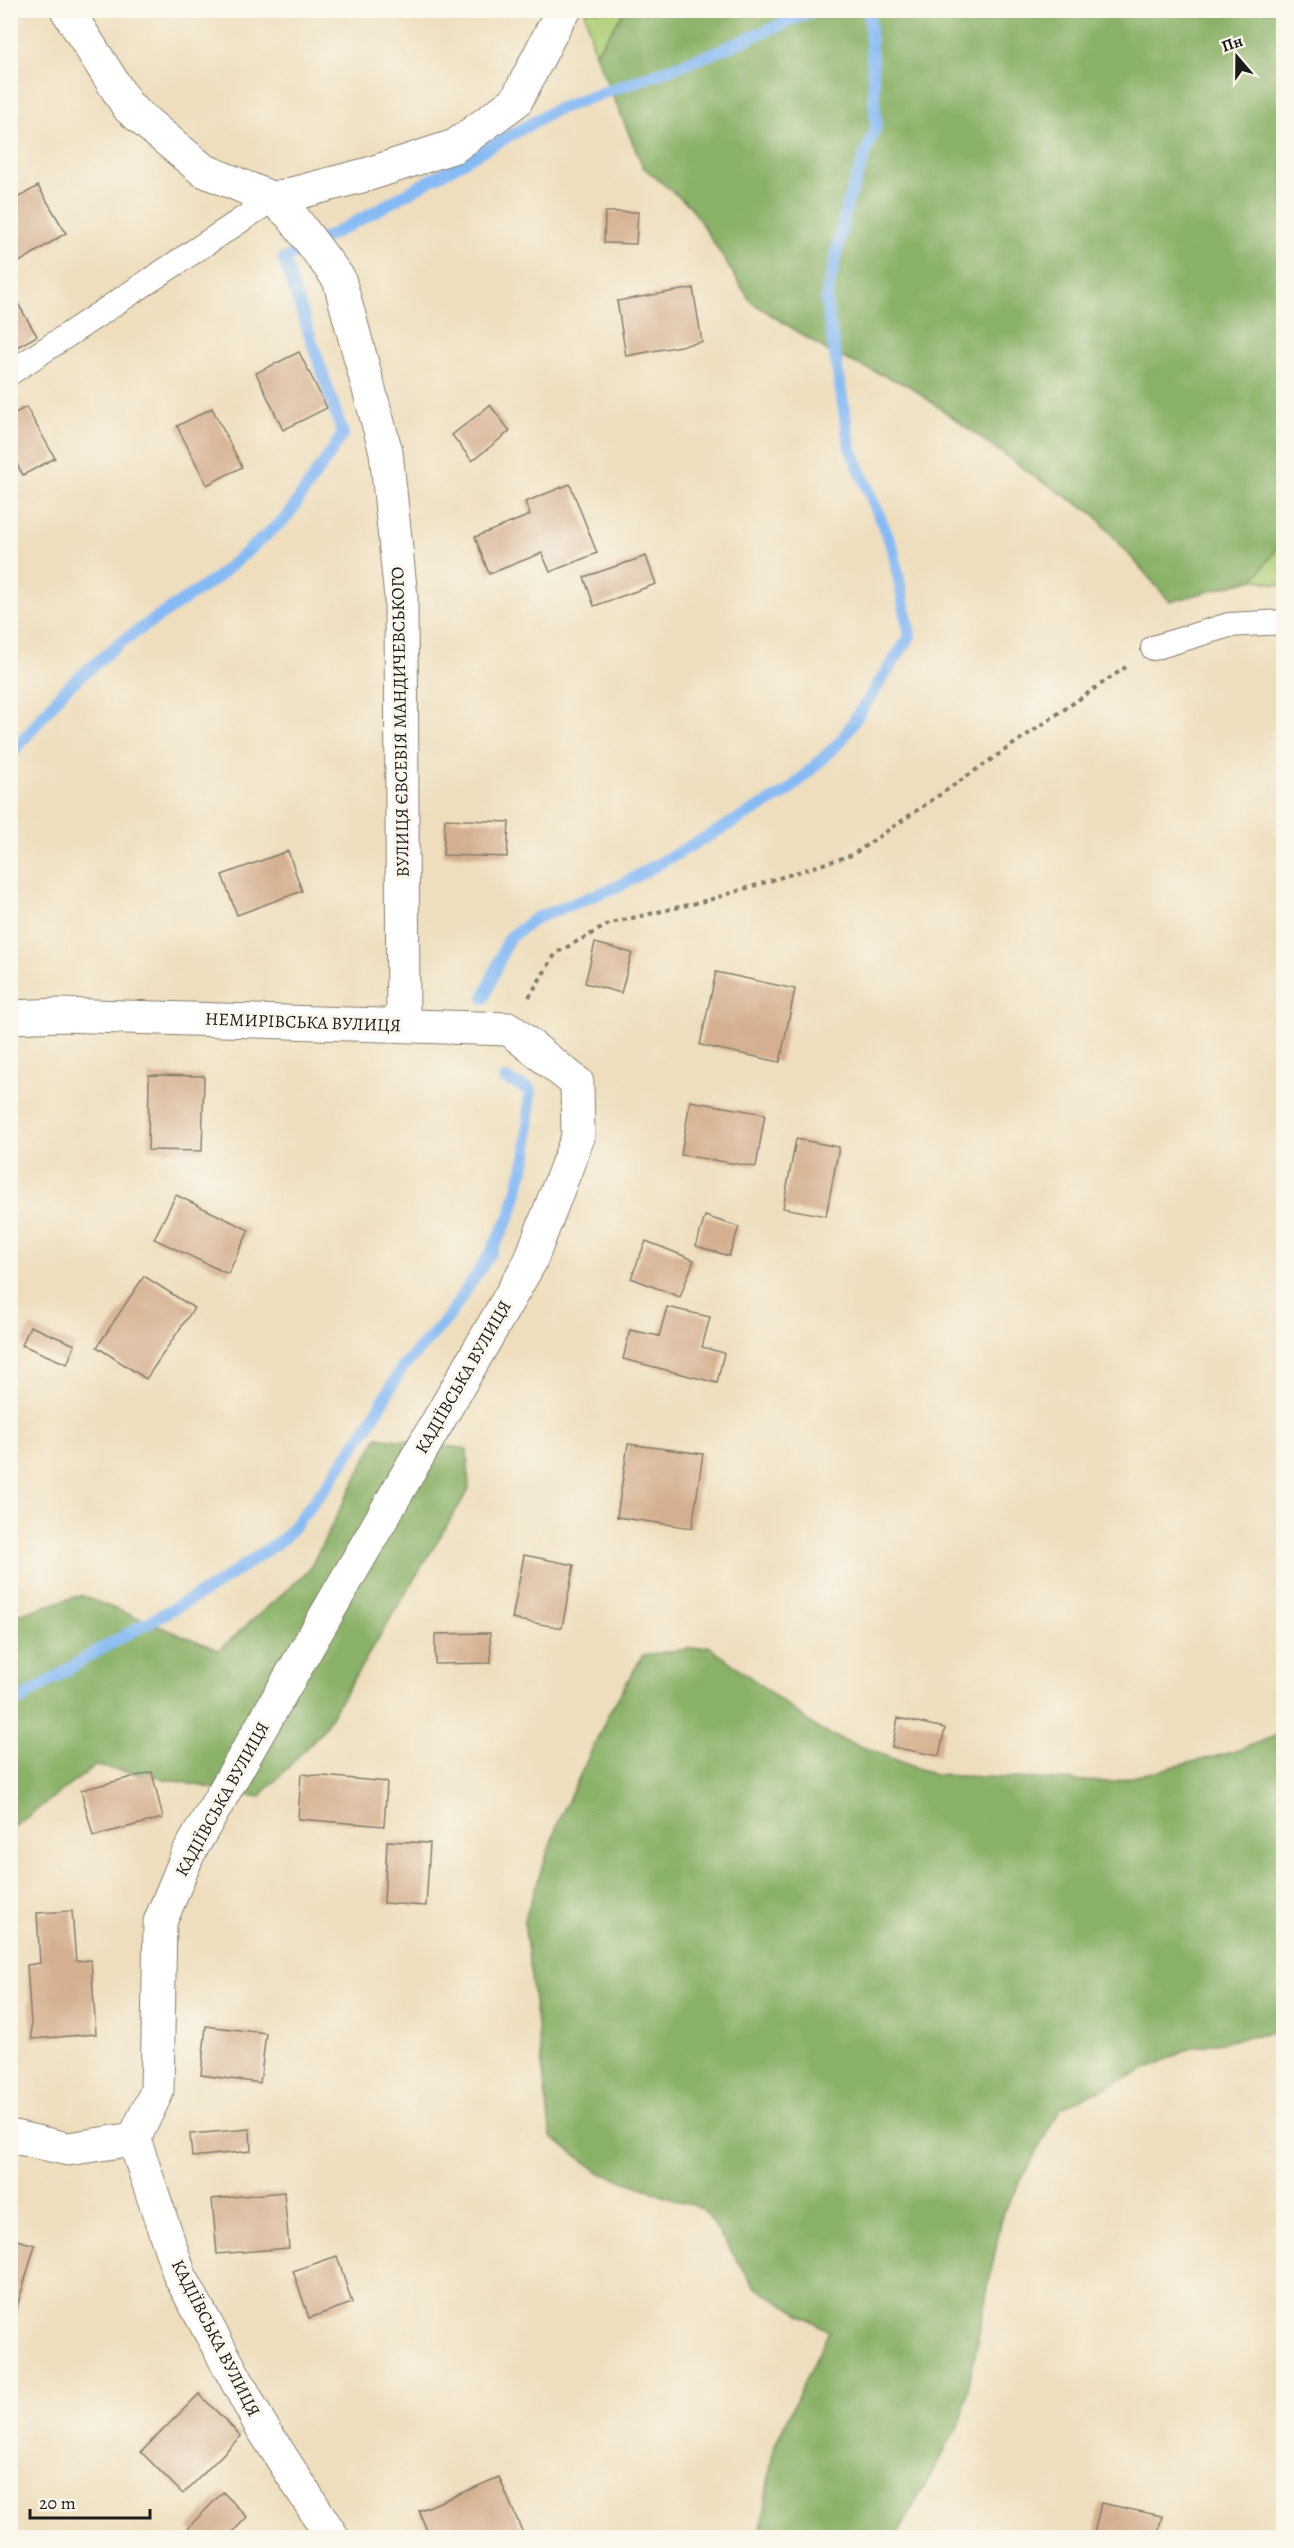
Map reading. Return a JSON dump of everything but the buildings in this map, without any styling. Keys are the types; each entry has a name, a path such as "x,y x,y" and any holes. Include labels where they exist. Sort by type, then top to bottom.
{"street":[{"path":"67,10 129,108 203,170 282,207 369,174 455,146 516,101 560,15 565,10"},
{"name":"ВУЛИЦЯ ЄВСЕВІЯ МАНДИЧЕВСЬКОГО","path":"282,207 339,279 386,452 401,597 403,1024"},
{"name":"НЕМИРІВСЬКА ВУЛИЦЯ","path":"10,1017 60,1015 509,1029"},
{"name":"КАДІЇВСЬКА ВУЛИЦЯ","path":"333,2538 260,2424 180,2276 134,2139 157,2091 160,1922 188,1854 530,1262 578,1137 577,1083 509,1029"},
{"path":"10,2136 68,2149 134,2139"}],"lane":[{"path":"10,373 282,207"},
{"path":"1154,648 1229,625 1284,621"}],"path":[{"path":"509,1029 556,953 611,923 709,900 852,855 1154,648"}],"green space":[{"path":"585,11 625,11 595,54"},
{"path":"625,11 1283,11 1283,541 1254,579 1170,602 1094,514 1035,477 909,386 831,353 751,302 691,207 643,167 595,54"},
{"path":"1283,541 1283,586 1254,579"},
{"path":"377,1437 467,1449 469,1489 322,1731 260,1797 95,1766 11,1829 11,1617 80,1595 219,1650 309,1570"},
{"path":"709,1646 821,1731 935,1775 1112,1782 1233,1752 1283,1733 1283,2031 1194,2047 1061,2108 1003,2212 962,2419 896,2537 760,2537 773,2449 829,2331 755,2287 703,2209 601,2173 551,2137 524,1921 558,1822 609,1713 643,1655"}],"waterway":[{"path":"10,756 64,690 121,642 215,579 287,517 343,434 284,259 356,222 555,110 709,55 815,10"},
{"path":"484,998 508,939 536,918 619,886 787,792 841,741 910,636 893,549 850,447 826,300 847,204 876,126 869,10"},
{"path":"10,1706 97,1651 214,1586 284,1538 325,1488 368,1426 402,1368 447,1319 490,1254 511,1214 527,1154 530,1090 505,1079"}]}
